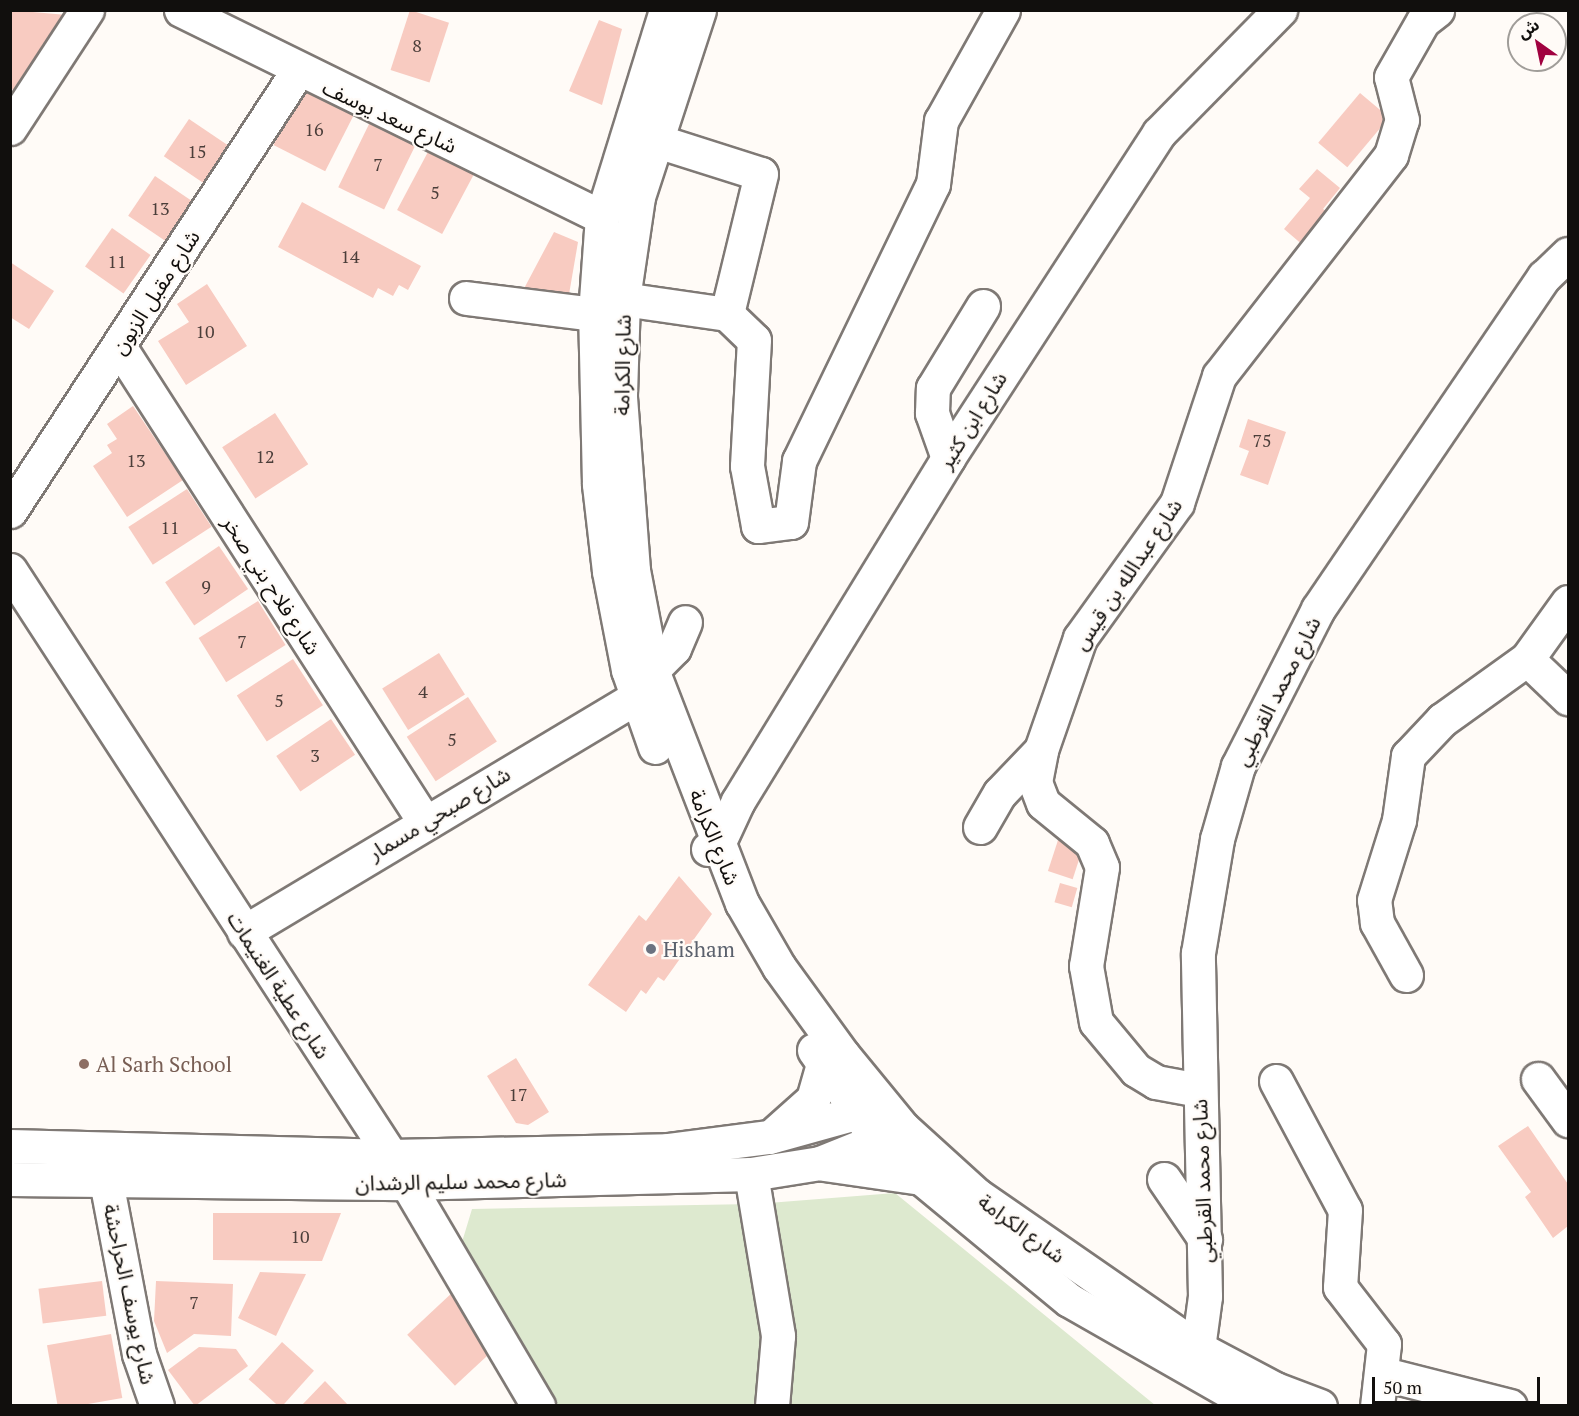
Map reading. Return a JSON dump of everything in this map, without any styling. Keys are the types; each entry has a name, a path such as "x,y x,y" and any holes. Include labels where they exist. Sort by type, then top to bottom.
{"street":[{"path":"10,128 87,10"},
{"name":"شارع سعد يوسف","path":"181,10 297,72 602,217"},
{"name":"شارع الكرامة","path":"666,10 602,217 624,492 644,683 709,849 763,972 824,1064 882,1122 977,1196 1198,1348 1275,1389 1320,1406"},
{"name":"شارع الكرامة","path":"609,307 654,140 699,10"},
{"path":"466,298 727,314 754,339 747,466 758,526 792,522 799,461 933,184 941,121 1003,10"},
{"name":"شارع ابن كثير","path":"709,849 948,458 1159,133 1281,10"},
{"name":"شارع عبدالله بن قيس","path":"1198,1090 1155,1082 1136,1070 1096,1022 1086,966 1102,867 1092,843 1043,804 1035,782 1041,750 1080,638 1177,503 1219,376 1391,155 1402,120 1391,78 1423,21 1437,10"},
{"name":"شارع مقبل الزبون","path":"10,510 120,348 297,72"},
{"path":"654,140 761,174 727,314"},
{"name":"شارع محمد القرطبي","path":"1198,1348 1205,1239 1198,1090 1203,903 1238,766 1318,609 1545,277 1569,254"},
{"path":"948,458 932,413 933,388 983,306"},
{"name":"شارع فلاح بني صخر","path":"120,348 424,821"},
{"name":"شارع عطية الغنيمات","path":"10,570 399,1170 538,1406"},
{"path":"1406,975 1377,923 1374,900 1399,820 1408,756 1442,720 1527,659 1569,602"},
{"name":"شارع صبحي مسمار","path":"244,932 644,683 674,648 685,622"},
{"path":"1527,659 1569,698"},
{"path":"980,827 1000,793 1041,750"},
{"name":"شارع الكرامة","path":"709,849 779,967 921,1178 1069,1300 1255,1406"},
{"path":"770,1137 807,1106 824,1064"},
{"path":"1538,1078 1569,1120"},
{"path":"1276,1081 1345,1210 1340,1287 1384,1344 1380,1390 1510,1406"},
{"name":"شارع محمد سليم الرشدان","path":"10,1179 106,1181 399,1170 667,1150 882,1122"},
{"name":"شارع محمد سليم الرشدان","path":"10,1146 399,1170 751,1174 820,1163 882,1122"},
{"path":"820,1163 921,1178"},
{"path":"751,1174 778,1336 772,1406"},
{"path":"1164,1179 1205,1239"},
{"name":"شارع يوسف الحراحشة","path":"106,1181 140,1354 157,1406"}],"green space":[{"path":"895,1193 1155,1405 542,1405 459,1252 472,1209 754,1204"}],"building":[{"path":"10,10 67,15 15,91 10,88"},
{"path":"410,10 449,23 430,83 391,70"},
{"path":"599,20 622,29 602,105 569,91"},
{"path":"303,87 355,113 325,171 273,145"},
{"path":"1360,93 1389,117 1347,167 1318,143"},
{"path":"372,118 418,140 384,210 338,187"},
{"path":"189,119 230,147 205,184 164,156"},
{"path":"429,150 474,174 442,234 397,210"},
{"path":"1317,169 1340,188 1323,209 1330,214 1304,246 1284,229 1310,198 1299,189"},
{"path":"155,176 192,201 165,241 128,216"},
{"path":"302,202 421,266 408,290 399,285 393,296 378,288 373,298 278,247"},
{"path":"112,228 151,255 124,293 85,267"},
{"path":"554,232 578,242 567,306 519,298"},
{"path":"10,262 54,291 29,329 10,317"},
{"path":"207,284 247,346 186,385 158,341 189,322 177,304"},
{"path":"133,406 183,480 127,517 93,466 112,453 107,445 117,439 107,424"},
{"path":"275,413 308,464 255,498 222,447"},
{"path":"1248,419 1286,432 1268,485 1240,475 1249,451 1239,447"},
{"path":"187,489 212,527 153,565 128,527"},
{"path":"219,546 248,589 194,625 165,582"},
{"path":"258,601 286,645 226,682 199,638"},
{"path":"439,653 465,695 408,730 382,689"},
{"path":"293,659 323,705 267,742 237,695"},
{"path":"468,697 497,741 436,781 407,737"},
{"path":"331,719 355,755 300,792 276,756"},
{"path":"1060,834 1085,842 1073,879 1048,871"},
{"name":"Hisham","path":"679,876 712,914 664,981 658,977 646,994 641,990 626,1012 588,985 639,915 646,921"},
{"path":"1060,883 1077,888 1072,907 1054,902"},
{"path":"516,1058 549,1112 528,1125 516,1123 487,1076"},
{"path":"1528,1126 1568,1184 1568,1226 1553,1238 1525,1197 1531,1192 1498,1146"},
{"path":"213,1213 341,1213 322,1261 213,1260"},
{"path":"260,1272 306,1274 276,1336 238,1318"},
{"path":"102,1281 106,1316 43,1324 38,1289"},
{"path":"156,1281 233,1284 231,1336 194,1334 167,1353 154,1321"},
{"path":"454,1291 502,1342 455,1386 407,1335"},
{"path":"111,1334 122,1398 77,1406 58,1406 47,1345"},
{"path":"282,1342 314,1371 282,1406 278,1406 249,1379"},
{"path":"199,1347 236,1349 248,1366 195,1406 168,1370"},
{"path":"325,1381 349,1406 301,1406"}],"place":[{"name":"Hisham","path":"651,949"},
{"name":"Al Sarh School","path":"84,1064"}]}
